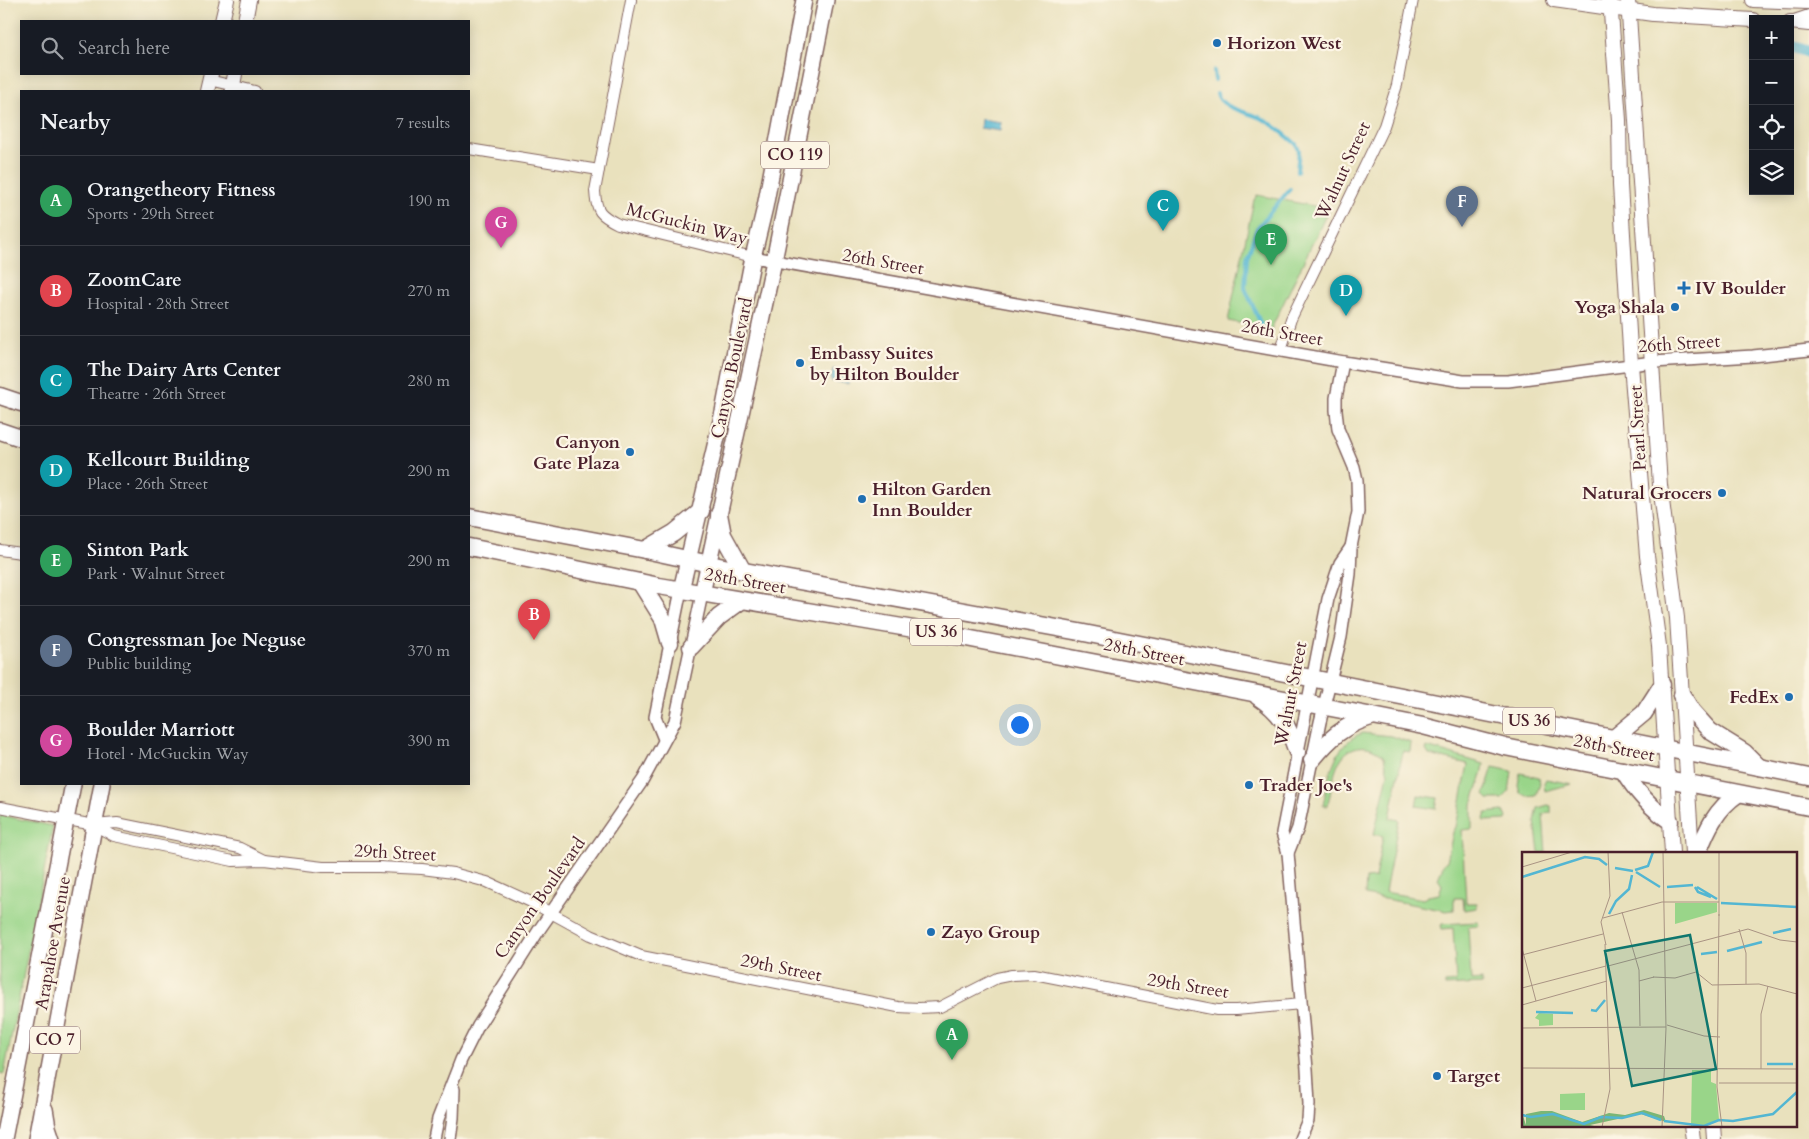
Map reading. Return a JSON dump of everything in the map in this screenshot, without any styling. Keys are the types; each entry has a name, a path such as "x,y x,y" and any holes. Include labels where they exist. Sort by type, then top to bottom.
{"highway":[{"path":"0,396 20,403"},
{"path":"0,431 20,438"},
{"path":"645,550 674,533 701,511"},
{"name":"CO 119","path":"719,514 723,535 743,571"},
{"name":"28th Street","path":"470,517 645,550 743,571 1014,619 1809,777"},
{"name":"28th Street","path":"470,547 702,594 952,635 1373,716 1446,731 1505,746 1809,808"},
{"path":"640,582 663,619 670,643"},
{"path":"691,647 719,617 741,601"},
{"path":"1614,738 1644,713 1662,685"},
{"path":"1253,693 1272,707 1284,720 1298,752"},
{"path":"1682,695 1692,711 1710,731 1744,752 1759,767"},
{"path":"1312,760 1323,747 1350,724 1373,716"},
{"path":"1623,770 1636,791 1652,805 1657,813 1670,822"},
{"path":"1698,852 1712,819 1727,801 1738,794"}],"main road":[{"path":"222,20 227,0"},
{"path":"245,20 249,0"},
{"name":"Canyon Boulevard","path":"681,590 723,412 753,257 771,180 804,0"},
{"name":"Canyon Boulevard","path":"702,594 774,261 826,0"},
{"path":"1554,0 1610,4 1749,20"},
{"path":"1753,0 1808,5"},
{"name":"Pearl Street","path":"1610,4 1619,120 1620,185 1631,364 1647,556 1659,646 1672,852"},
{"name":"Pearl Street","path":"1628,6 1660,485 1677,618 1692,852"},
{"path":"1794,22 1809,24"},
{"path":"1619,144 1624,145 1633,160 1637,204 1643,224"},
{"path":"1638,449 1650,487 1660,547 1662,551 1670,554"},
{"name":"Arapahoe Avenue","path":"4,1139 73,785"},
{"name":"Arapahoe Avenue","path":"36,1139 102,785"},
{"path":"0,1109 15,1086"},
{"path":"45,1089 46,1118 52,1139"},
{"path":"1691,1126 1693,1139"},
{"path":"1713,1126 1714,1139"}],"street":[{"name":"McGuckin Way","path":"632,0 595,191 596,205 603,216 618,224 753,257"},
{"name":"Walnut Street","path":"1281,350 1291,319 1384,126 1397,85 1413,0"},
{"path":"1794,18 1808,5"},
{"path":"209,82 233,84 252,90"},
{"path":"470,149 599,170"},
{"name":"26th Street","path":"753,257 1343,362 1448,379 1481,382 1508,381 1631,364 1753,356 1809,350"},
{"name":"Walnut Street","path":"1288,852 1298,828 1323,707 1339,649 1352,561 1351,547 1358,512 1359,497 1354,467 1338,429 1336,410 1336,398 1343,362"},
{"name":"Walnut Street","path":"1300,1139 1308,1120 1309,1104 1288,852 1282,833 1332,582 1340,563 1351,547"},
{"path":"0,550 20,553"},
{"name":"Canyon Boulevard","path":"664,740 655,717 681,590"},
{"name":"Canyon Boulevard","path":"434,1139 438,1119 461,1060 478,1026 551,913 644,780 675,721 702,594"},
{"name":"29th Street","path":"0,807 94,825 117,822 240,848 264,860 323,867 379,867 453,873 486,882 551,913 591,935 641,956 898,1007 940,1007 997,978 1034,974 1217,1010 1301,1004"},
{"name":"Canyon Boulevard","path":"450,1139 453,1118 454,1082"}],"green space":[{"path":"1257,195 1329,209 1271,329 1228,321 1254,200"},
{"path":"1362,733 1392,736 1411,743 1410,752 1403,751 1390,818 1399,820 1385,892 1423,899 1439,894 1442,885 1438,879 1444,863 1447,861 1453,832 1456,827 1468,764 1429,755 1426,750 1427,747 1484,764 1472,804 1472,829 1462,830 1466,903 1477,903 1477,908 1464,910 1463,898 1454,898 1454,910 1446,911 1365,895 1366,879 1375,878 1383,836 1374,834 1388,774 1384,757 1369,747 1358,747 1350,750 1339,762 1333,778 1328,804 1323,806 1330,774 1338,754 1352,738"},
{"path":"1493,767 1512,771 1509,792 1502,799 1488,799 1484,795"},
{"path":"1520,773 1539,777 1540,784 1536,795 1527,796 1520,793 1518,785"},
{"path":"1546,779 1572,784 1545,791 1544,783"},
{"path":"1418,795 1438,798 1436,809 1416,806"},
{"path":"1551,806 1551,813 1543,814 1546,852 1539,852 1535,821 1538,808"},
{"path":"1503,811 1507,817 1506,820 1485,821 1484,819 1486,813"},
{"path":"0,815 53,826 4,1074 0,1073"},
{"path":"1478,922 1479,926 1468,927 1471,981 1482,980 1482,984 1445,986 1445,983 1456,982 1453,928 1442,929 1441,925"}],"water":[{"path":"981,119 1001,122 1000,131 980,128"},
{"path":"833,369 850,372 848,384 831,381"}],"waterway":[{"path":"1794,47 1809,52"},
{"path":"1214,71 1215,80"},
{"path":"1217,93 1219,99 1230,107 1265,120 1296,144 1299,150 1297,171"},
{"path":"1262,327 1245,288 1247,257 1257,228 1290,189"}],"place":[{"name":"Horizon West","path":"1217,43"},
{"name":"Congressman Joe Neguse","path":"1462,227"},
{"name":"The Dairy Arts Center","path":"1163,231"},
{"name":"Boulder Marriott","path":"501,248"},
{"name":"Sinton Park","path":"1271,265"},
{"name":"IV Boulder","path":"1684,288"},
{"name":"Yoga Shala","path":"1675,307"},
{"name":"Kellcourt Building","path":"1346,316"},
{"name":"Embassy Suites by Hilton Boulder","path":"800,363"},
{"name":"Canyon Gate Plaza","path":"630,452"},
{"name":"Natural Grocers","path":"1722,493"},
{"name":"Hilton Garden Inn Boulder","path":"862,499"},
{"name":"ZoomCare","path":"534,640"},
{"name":"FedEx","path":"1789,697"},
{"name":"Trader Joe's","path":"1249,785"},
{"name":"Zayo Group","path":"931,932"},
{"name":"Orangetheory Fitness","path":"952,1060"},
{"name":"Target","path":"1437,1076"}]}
